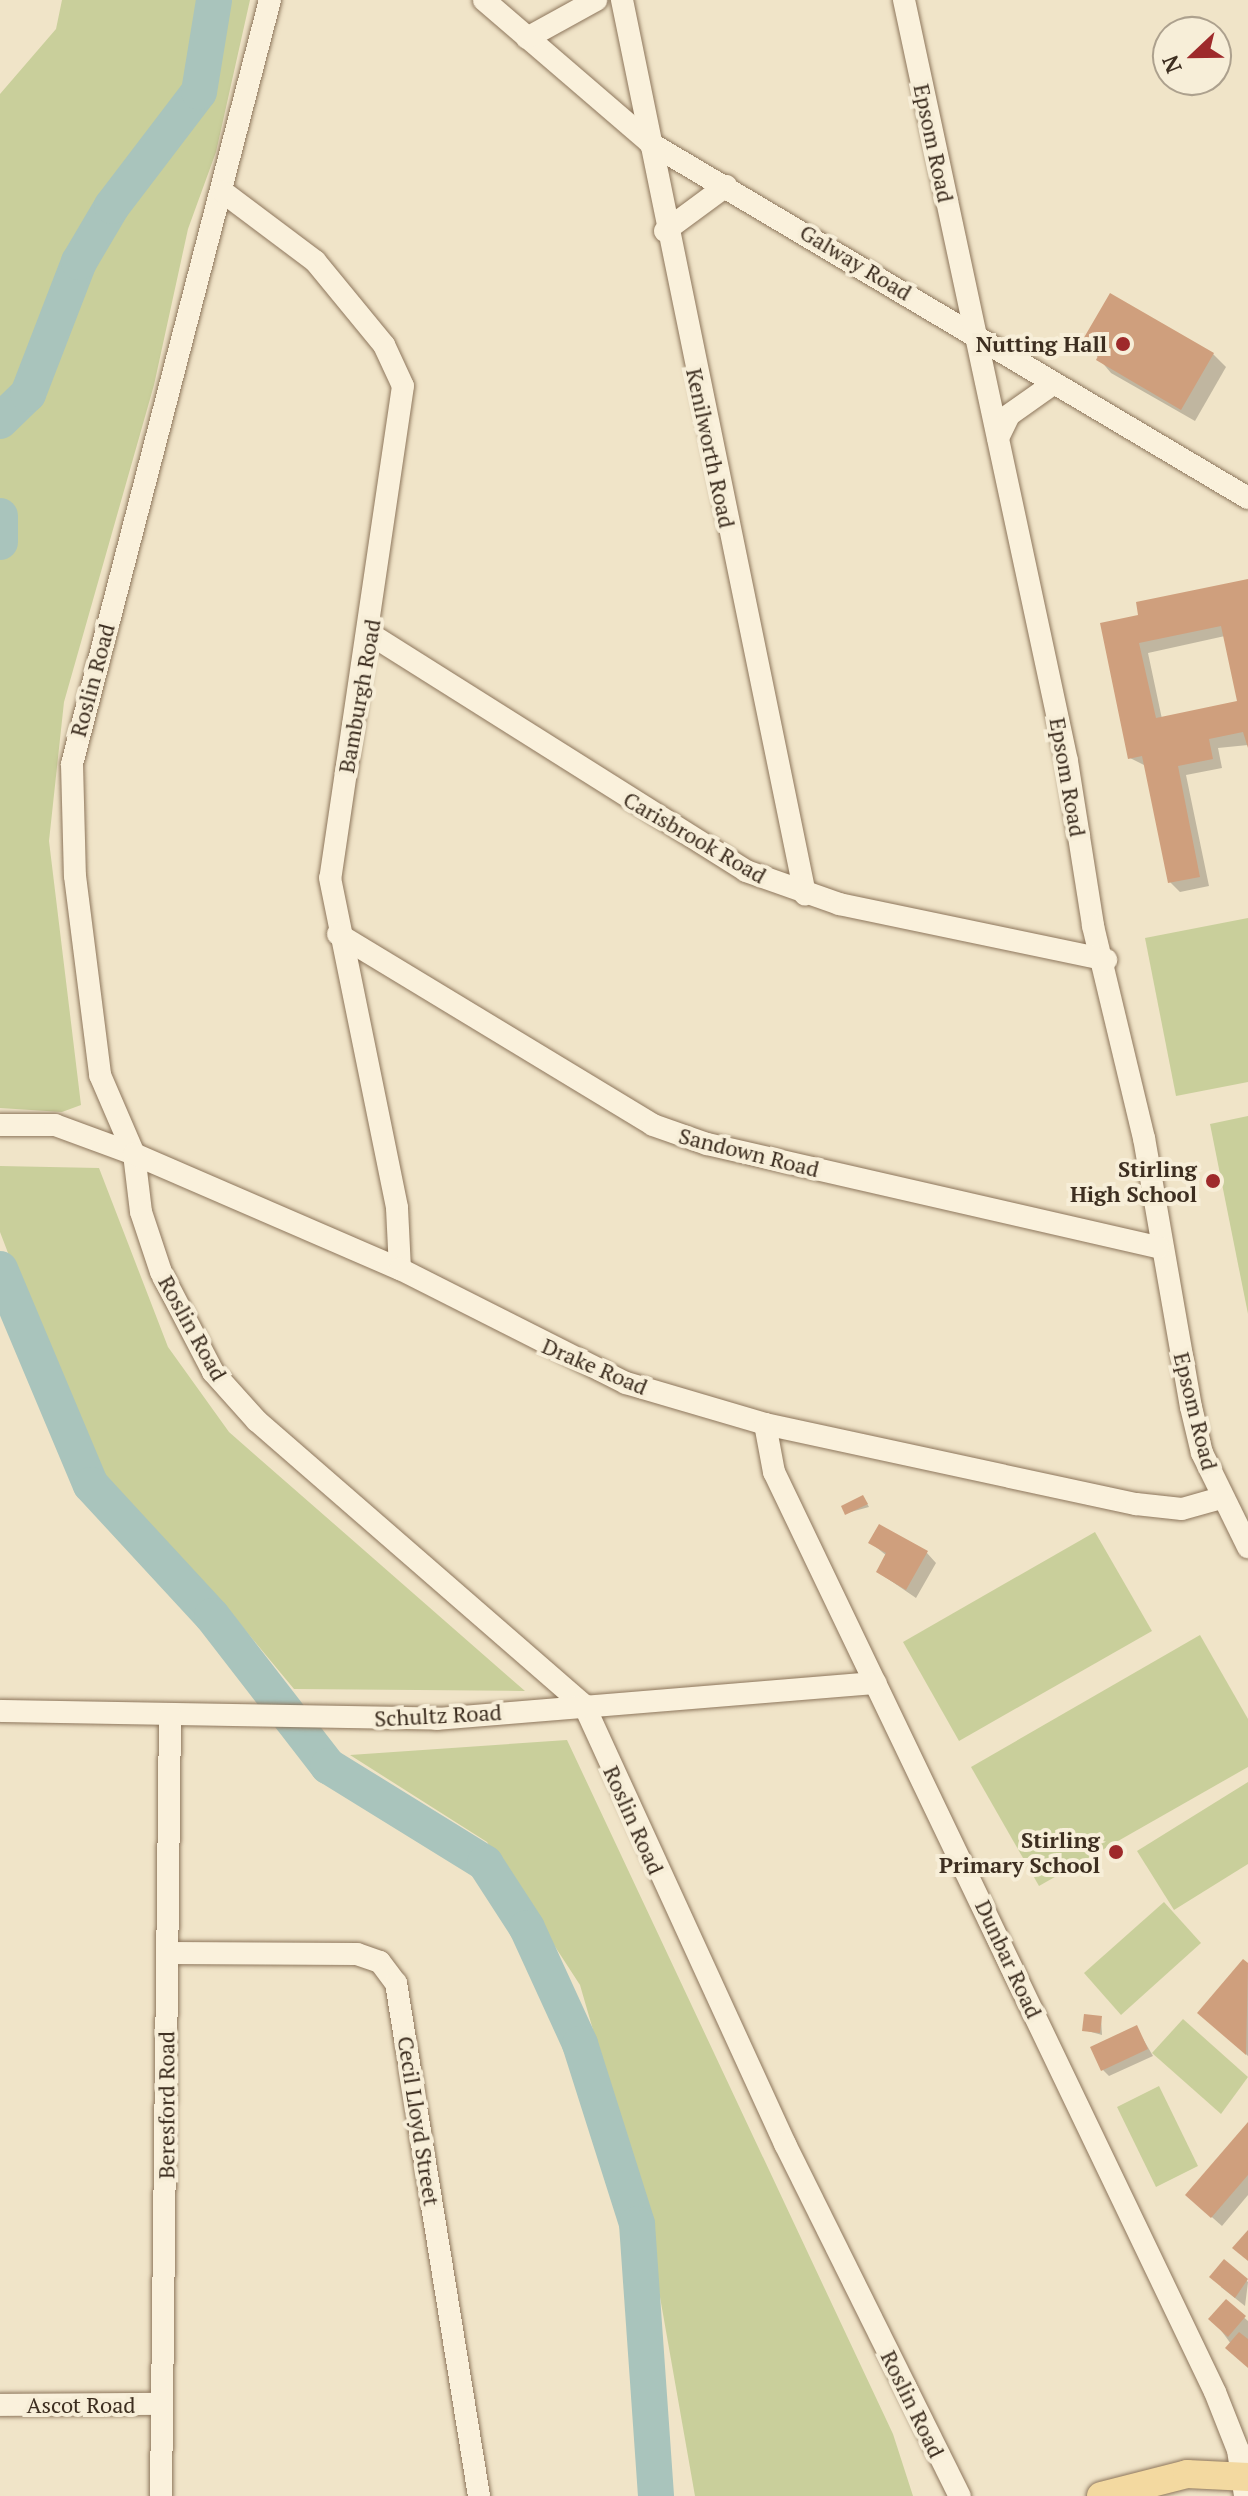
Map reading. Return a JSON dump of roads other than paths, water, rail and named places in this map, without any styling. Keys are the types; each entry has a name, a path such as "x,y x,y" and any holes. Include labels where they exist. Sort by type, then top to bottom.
{"main road":[{"path":"1101,2496 1187,2474 1246,2483"}],"street":[{"name":"Roslin Road","path":"270,0 69,783 91,1039 134,1154 141,1212 161,1272 234,1398 584,1705 785,2144 960,2496"},
{"name":"Galway Road","path":"484,0 650,143 1248,498"},
{"path":"527,38 596,0"},
{"name":"Kenilworth Road","path":"622,0 665,231 805,894"},
{"name":"Epsom Road","path":"904,0 972,333 998,438 1067,761 1093,926 1106,960 1158,1247 1202,1453 1221,1498 1248,1547"},
{"path":"665,231 726,186"},
{"name":"Bamburgh Road","path":"223,192 315,261 369,324 403,386 370,634 330,878 338,934 397,1208 400,1269"},
{"path":"998,438 1009,415 1053,384"},
{"name":"Carisbrook Road","path":"370,634 699,844 805,894 1106,960"},
{"name":"Sandown Road","path":"338,934 653,1125 707,1144 1158,1247"},
{"name":"Drake Road","path":"0,1125 55,1125 134,1154 400,1269 601,1374 765,1424 1136,1504 1182,1509 1221,1498"},
{"name":"Dunbar Road","path":"765,1424 774,1472 1165,2283 1246,2483"},
{"name":"Schultz Road","path":"0,1711 263,1713 343,1719 876,1683"},
{"name":"Beresford Road","path":"161,2496 170,1714"},
{"name":"Cecil Lloyd Street","path":"168,1953 357,1954 380,1962 396,1983 479,2496"},
{"name":"Ascot Road","path":"0,2405 161,2404"}],"waterway":[{"path":"0,421 28,394 79,262 112,206 199,92 214,0"},
{"path":"0,516 0,542"},
{"path":"0,1269 91,1485 212,1616 328,1766 485,1863 527,1928 580,2044 637,2224 656,2496"}],"place":[{"name":"Nutting Hall","path":"1123,344"},
{"name":"Stirling High School","path":"1213,1181"},
{"name":"Stirling Primary School","path":"1116,1852"}]}
